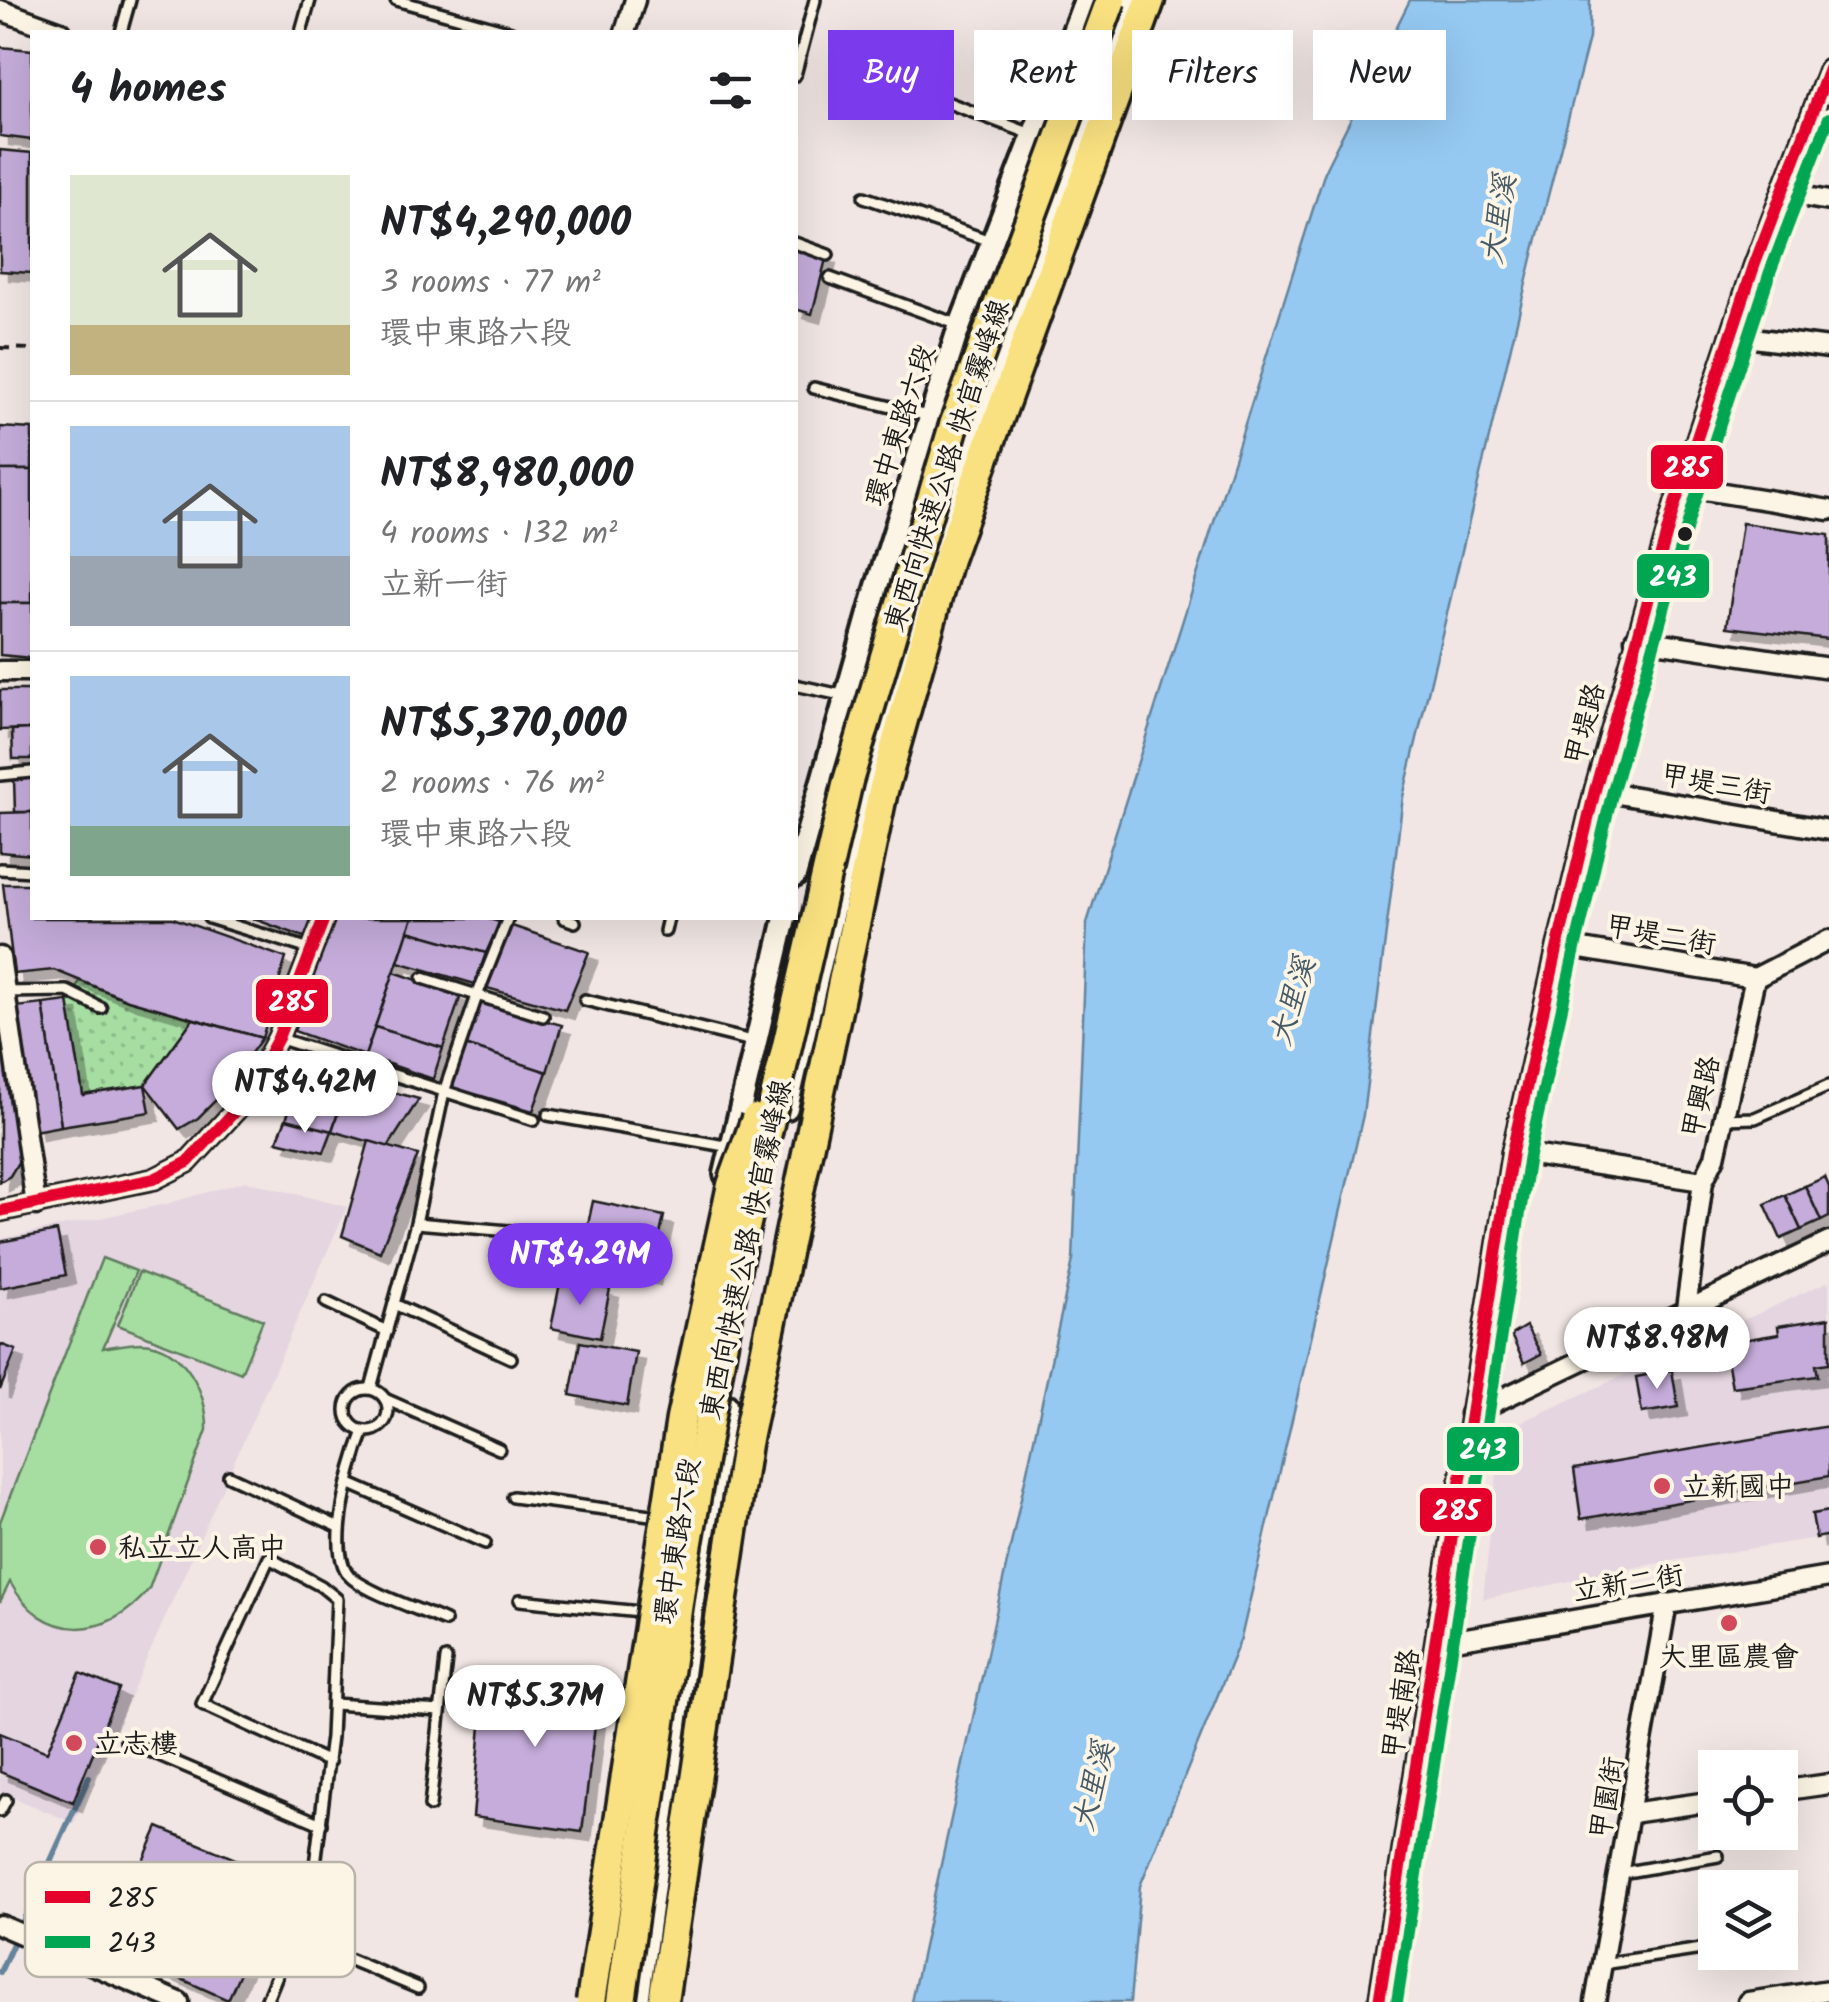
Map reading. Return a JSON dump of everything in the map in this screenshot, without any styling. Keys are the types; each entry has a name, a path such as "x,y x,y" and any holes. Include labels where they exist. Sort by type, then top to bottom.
{"highway":[{"name":"東西向快速公路 快官霧峰線","path":"621,2002 688,1542 736,1267 848,781 954,425 1110,0"},
{"name":"東西向快速公路 快官霧峰線","path":"663,2002 746,1444 883,790 948,559 1146,0"},
{"path":"591,2002 681,1419 732,1185 754,1124 781,1080"}],"street":[{"path":"626,30 635,0"},
{"name":"環中東路六段","path":"798,865 960,326 1085,0"},
{"name":"環中東路六段","path":"1112,45 1129,0"},
{"name":"環中東路六段","path":"1112,52 1146,0"},
{"path":"0,10 56,30"},
{"name":"甲堤路","path":"1470,1414 1512,1152 1594,790 1680,486 1730,335 1829,69"},
{"name":"環中東路六段","path":"638,2002 696,1580 749,1270 862,787 932,546 1085,120"},
{"path":"1783,193 1829,200"},
{"path":"1730,335 1829,348"},
{"path":"1680,486 1829,510"},
{"path":"1635,639 1829,668"},
{"path":"0,671 30,671"},
{"name":"甲堤三街","path":"1594,790 1829,830"},
{"path":"0,1211 154,1179 188,1162 246,1100 278,1038 323,920"},
{"name":"環中東路六段","path":"582,2002 640,1612 680,1383 785,920"},
{"path":"1755,978 1827,944"},
{"name":"甲堤二街","path":"1558,945 1755,978"},
{"path":"0,957 2,993 36,1205"},
{"name":"甲興路","path":"1686,1309 1703,1181 1714,1157 1755,978"},
{"path":"1512,1152 1703,1181"},
{"path":"1470,1414 1829,1242"},
{"path":"680,1383 728,1390"},
{"name":"甲堤南路","path":"1378,2002 1470,1414"},
{"name":"立新二街","path":"1437,1643 1829,1577"},
{"name":"甲園街","path":"1596,2002 1668,1603"},
{"path":"1798,1788 1829,1784"},
{"path":"1631,1813 1698,1803"},
{"path":"121,1977 179,2002"},
{"path":"1748,2002 1800,1998 1829,1990"}],"lane":[{"path":"121,30 130,0"},
{"path":"301,30 310,0"},
{"path":"396,0 504,30"},
{"path":"798,64 816,0"},
{"path":"954,106 1034,136"},
{"path":"864,198 993,242"},
{"path":"798,244 828,255"},
{"path":"830,278 960,326"},
{"path":"814,388 931,417"},
{"path":"798,687 846,696"},
{"path":"0,774 30,772"},
{"path":"0,870 30,871"},
{"path":"216,920 313,950"},
{"path":"371,1388 416,1223 444,1092 507,920"},
{"path":"570,920 575,922"},
{"path":"665,931 668,920"},
{"path":"424,978 543,1016"},
{"path":"2,993 67,991 101,1008"},
{"path":"585,1000 756,1042"},
{"path":"278,1038 534,1120"},
{"path":"1722,1118 1755,1118 1829,1086"},
{"path":"548,1115 731,1147"},
{"path":"416,1223 522,1232"},
{"path":"326,1302 386,1331"},
{"path":"394,1304 511,1358"},
{"path":"364,1432 348,1422 348,1402 361,1390 371,1388 385,1399 499,1448"},
{"path":"385,1399 388,1408 384,1425 364,1432 354,1458 339,1527 339,1560 353,1579 445,1621"},
{"path":"229,1476 339,1527"},
{"path":"350,1484 485,1543"},
{"path":"513,1497 658,1516"},
{"path":"316,1862 329,1762 337,1600 321,1586 269,1558 202,1704 329,1762"},
{"path":"520,1600 640,1612"},
{"path":"430,1806 446,1659"},
{"path":"333,1704 440,1712"},
{"path":"126,1741 321,1824"},
{"path":"0,1811 6,1800"},
{"path":"1620,1873 1718,1856"},
{"path":"1602,1964 1698,1950"},
{"path":"355,1962 418,1988"},
{"path":"266,2002 276,1977"}],"path":[{"path":"0,348 30,348"}],"shaded area":[{"name":"私立立人高中","path":"246,1181 347,1207 74,1823 0,1792 0,1239 166,1204"},
{"name":"立新國中","path":"1829,1281 1829,1536 1647,1565 1483,1599 1501,1437 1511,1427"}],"green space":[{"path":"80,981 193,1019 145,1085 83,1095 68,1001"},
{"path":"102,1258 136,1271 103,1348 142,1343 170,1352 191,1373 198,1387 207,1430 149,1589 115,1618 96,1626 76,1628 40,1616 10,1582 0,1602 0,1522"},
{"path":"139,1272 263,1320 241,1373 118,1325"}],"water":[{"name":"大里溪","path":"1410,0 1590,0 1589,38 1403,797 1363,1115 1241,1638 1140,1886 1130,2002 911,2002 1073,1260 1087,923 1326,168 1350,120 1446,120 1446,30 1395,30"}],"building":[{"path":"0,47 30,50 30,140 0,136"},
{"path":"0,150 30,153 30,273 0,271"},
{"path":"798,249 827,255 812,314 798,310"},
{"path":"0,427 30,429 30,470 0,470"},
{"path":"0,470 30,470 30,603 0,603"},
{"path":"1742,523 1829,535 1829,639 1727,627"},
{"path":"0,603 30,603 30,658 0,655"},
{"path":"0,690 30,690 30,729 0,730"},
{"path":"30,729 30,759 13,759 12,730"},
{"path":"30,778 30,812 15,812 14,779"},
{"path":"30,812 30,855 0,852 0,813"},
{"path":"3,884 30,884 30,920 179,920 286,958 262,1038 128,1000 54,970 14,974"},
{"path":"257,920 312,920 307,938"},
{"path":"333,920 412,920 365,1056 294,1031"},
{"path":"412,920 500,922 486,953 408,931"},
{"path":"509,925 589,952 565,1010 487,988"},
{"path":"408,931 486,953 475,984 398,962"},
{"path":"394,972 461,995 443,1048 375,1027"},
{"path":"68,1001 83,1095 145,1085 150,1112 61,1126 43,1004"},
{"path":"481,1003 562,1025 547,1072 465,1045"},
{"path":"43,1004 61,1126 34,1131 15,1007"},
{"path":"193,1019 262,1038 218,1098 198,1118 179,1129 145,1085"},
{"path":"375,1027 443,1048 433,1079 365,1056"},
{"path":"465,1045 547,1072 533,1111 447,1086"},
{"path":"3,1052 20,1159 10,1176 0,1182 0,1053"},
{"path":"305,1068 349,1080 332,1131 286,1119"},
{"path":"349,1080 419,1099 388,1147 332,1131"},
{"path":"286,1119 332,1131 324,1152 277,1141"},
{"path":"369,1141 418,1155 380,1252 342,1236"},
{"path":"1825,1177 1829,1217 1821,1221 1805,1186"},
{"path":"1805,1186 1821,1221 1801,1230 1785,1195"},
{"path":"1785,1195 1801,1230 1781,1239 1765,1204"},
{"path":"593,1201 664,1216 651,1276 580,1261"},
{"path":"57,1231 66,1275 0,1288 0,1242"},
{"path":"561,1278 610,1289 600,1338 551,1328"},
{"path":"1829,1318 1829,1363 1816,1365 1818,1376 1732,1387 1724,1343 1779,1334 1778,1326"},
{"path":"1526,1326 1541,1354 1524,1363 1511,1335"},
{"path":"580,1342 636,1352 627,1406 570,1395"},
{"path":"0,1344 16,1350 0,1390"},
{"path":"1672,1370 1678,1407 1642,1413 1636,1377"},
{"path":"1829,1426 1829,1476 1581,1519 1574,1469"},
{"path":"1829,1511 1829,1535 1816,1538 1812,1514"},
{"path":"486,1669 600,1684 582,1832 473,1817"},
{"name":"立志樓","path":"80,1673 119,1689 73,1802 0,1772 0,1733 47,1752"},
{"path":"158,1827 242,1862 143,1862"},
{"path":"177,1977 238,1977 228,2000"}],"waterway":[{"path":"50,1862 89,1777"},
{"path":"0,1972 25,1917"}],"transit line":[{"name":"285","path":"1379,2002 1512,1152 1558,945 1595,790 1675,504 1754,266 1829,69"},
{"name":"243","path":"1397,2002 1529,1155 1575,949 1612,794 1692,509 1770,272 1829,118"},
{"name":"285","path":"0,1211 154,1179 188,1162 245,1100 278,1038 323,920"}],"place":[{"name":"立新國中","path":"1662,1486"},
{"name":"私立立人高中","path":"98,1547"},
{"name":"大里區農會","path":"1729,1623"},
{"name":"立志樓","path":"74,1743"}]}
